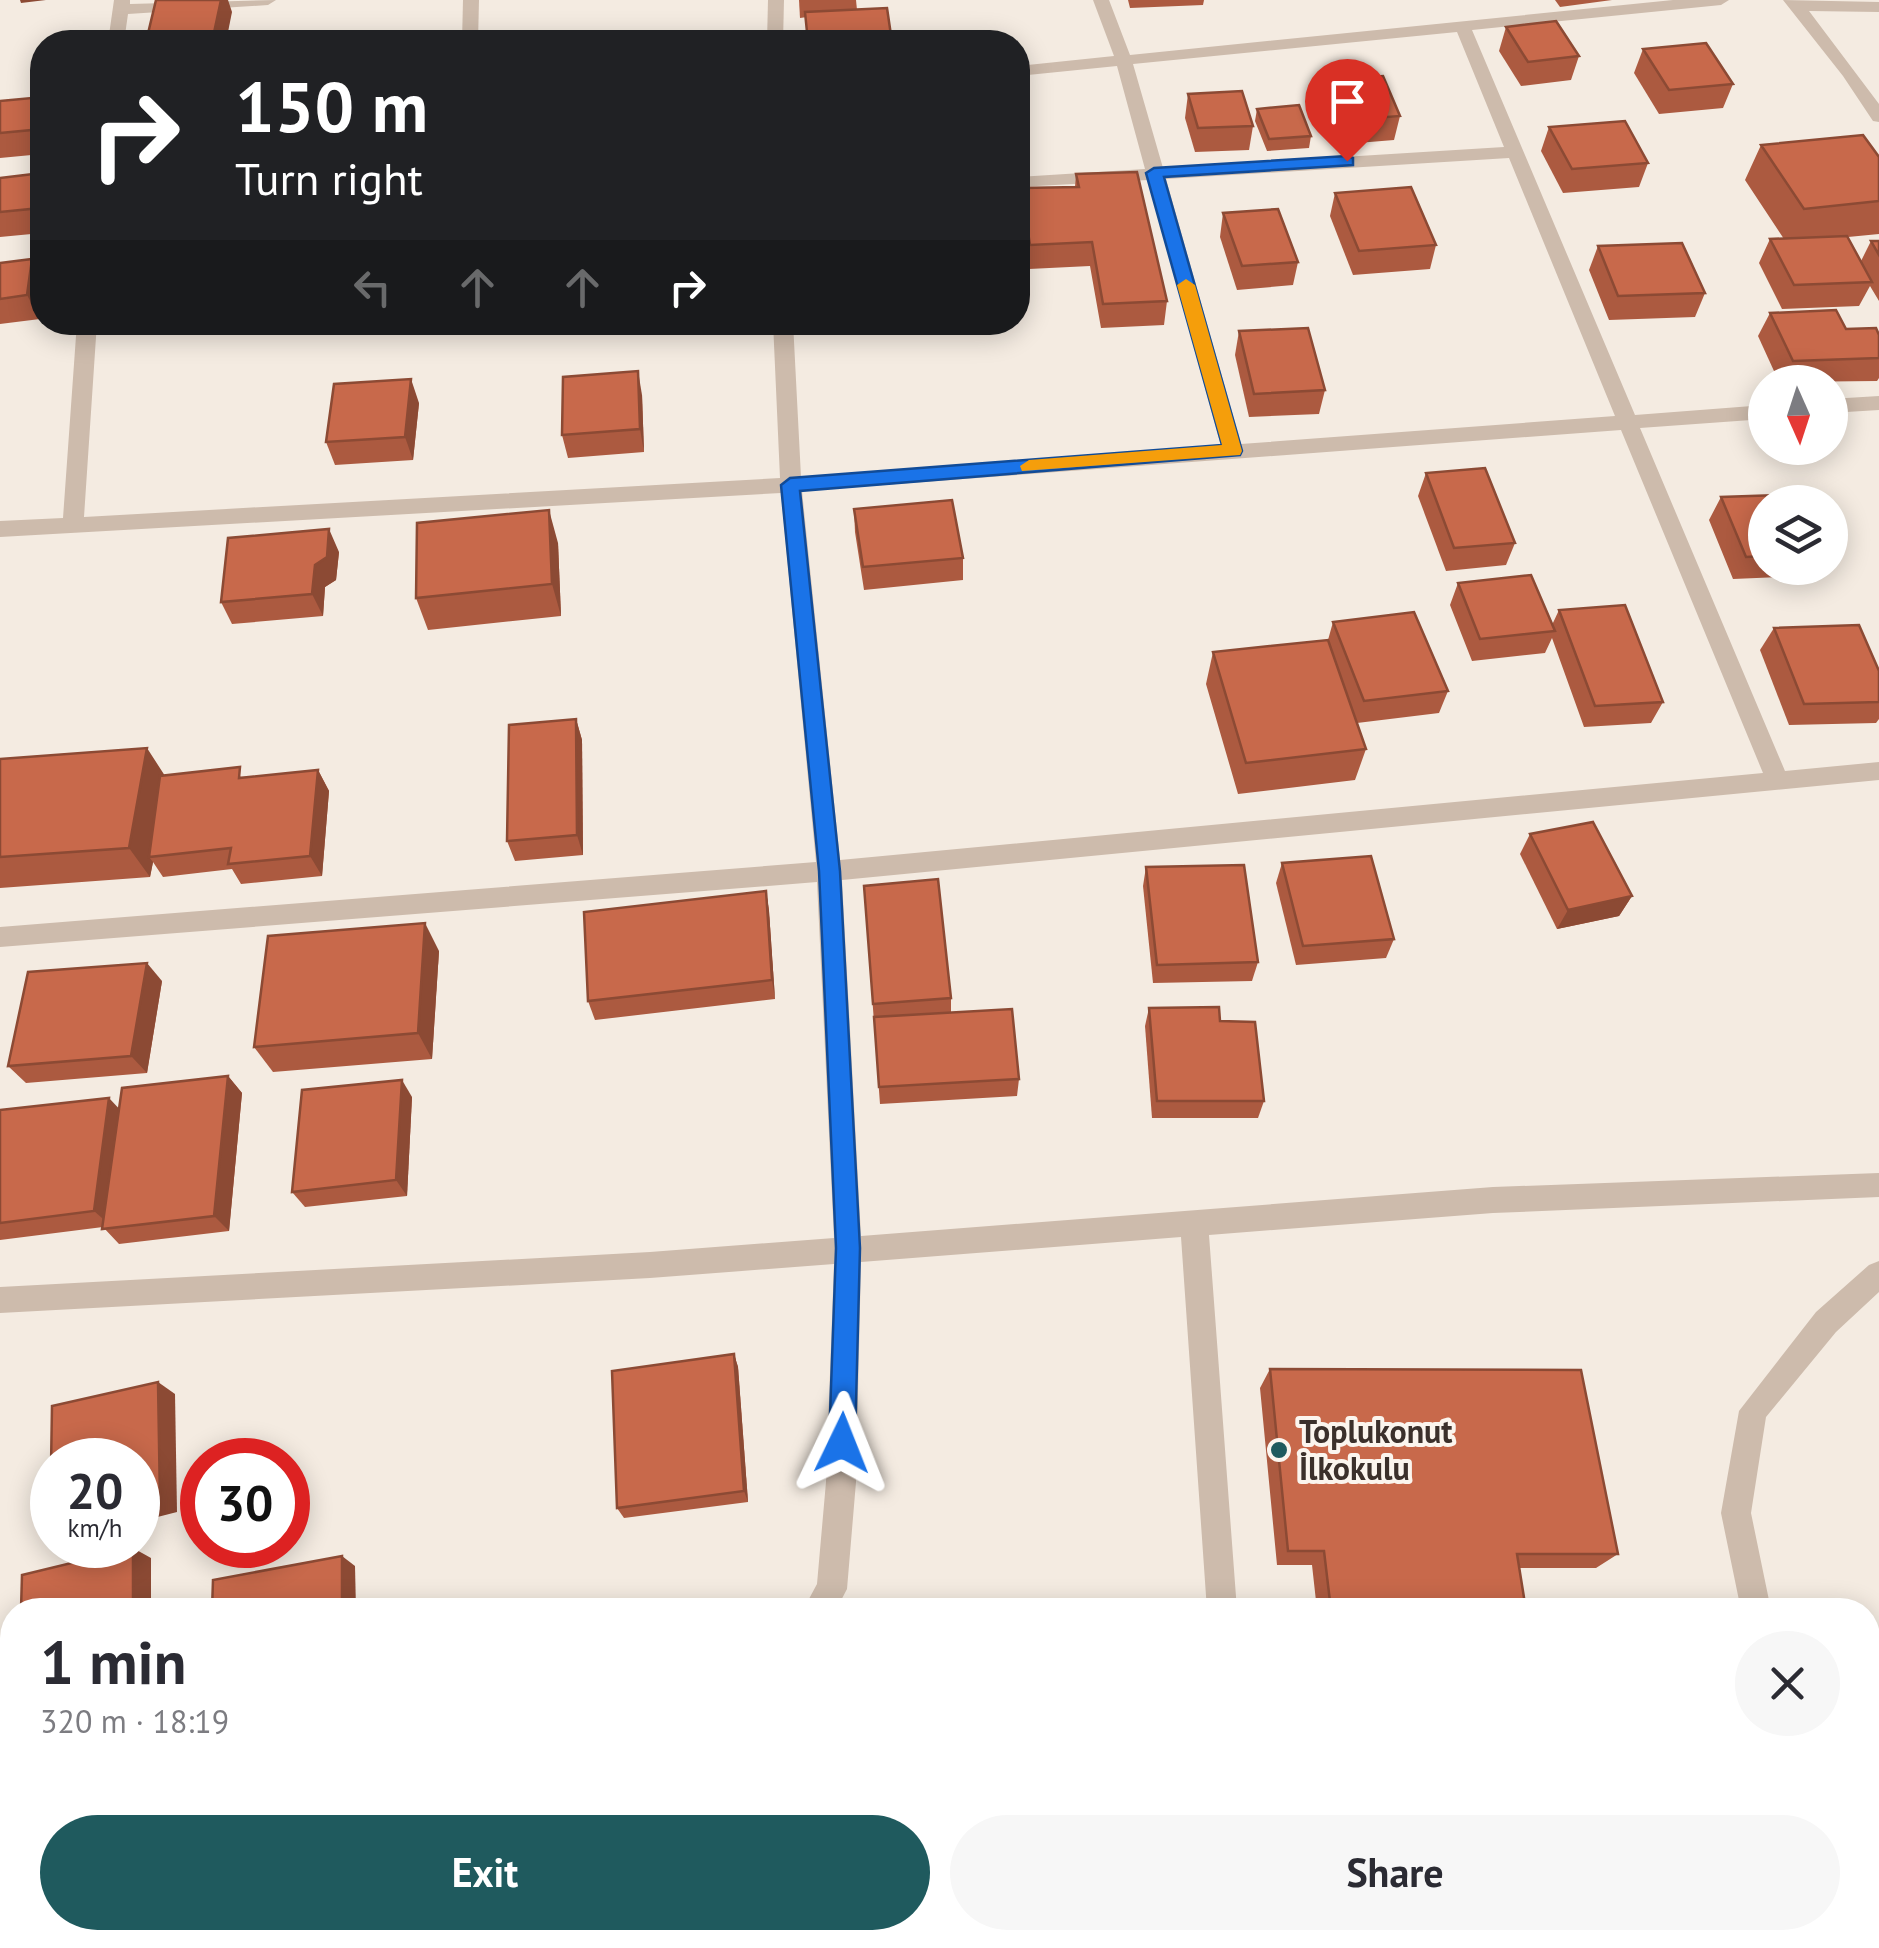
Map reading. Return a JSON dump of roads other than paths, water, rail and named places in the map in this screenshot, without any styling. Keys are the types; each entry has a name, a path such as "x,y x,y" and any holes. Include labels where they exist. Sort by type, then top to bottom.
{"street":[{"path":"118,30 121,5 268,0"},
{"path":"470,30 471,0"},
{"path":"775,30 776,0"},
{"path":"1100,0 1124,62 1233,451"},
{"path":"1030,70 1721,0"},
{"path":"1793,3 1879,7"},
{"path":"1793,3 1850,73 1879,117"},
{"path":"1462,25 1777,779"},
{"path":"1850,73 1879,74"},
{"path":"1030,181 1514,152"},
{"path":"73,524 86,335"},
{"path":"784,335 790,485 830,871 848,1248 841,1482 832,1589 826,1598"},
{"path":"1848,405 1879,402"},
{"path":"0,529 790,485 1748,413"},
{"path":"0,937 830,871 1879,771"},
{"path":"0,1300 650,1265 1492,1200 1879,1185"},
{"path":"1194,1222 1221,1598"},
{"path":"1754,1598 1736,1513 1753,1411 1826,1322 1879,1274"}],"place":[{"name":"Toplukonut İlkokulu","path":"1279,1450"}]}
